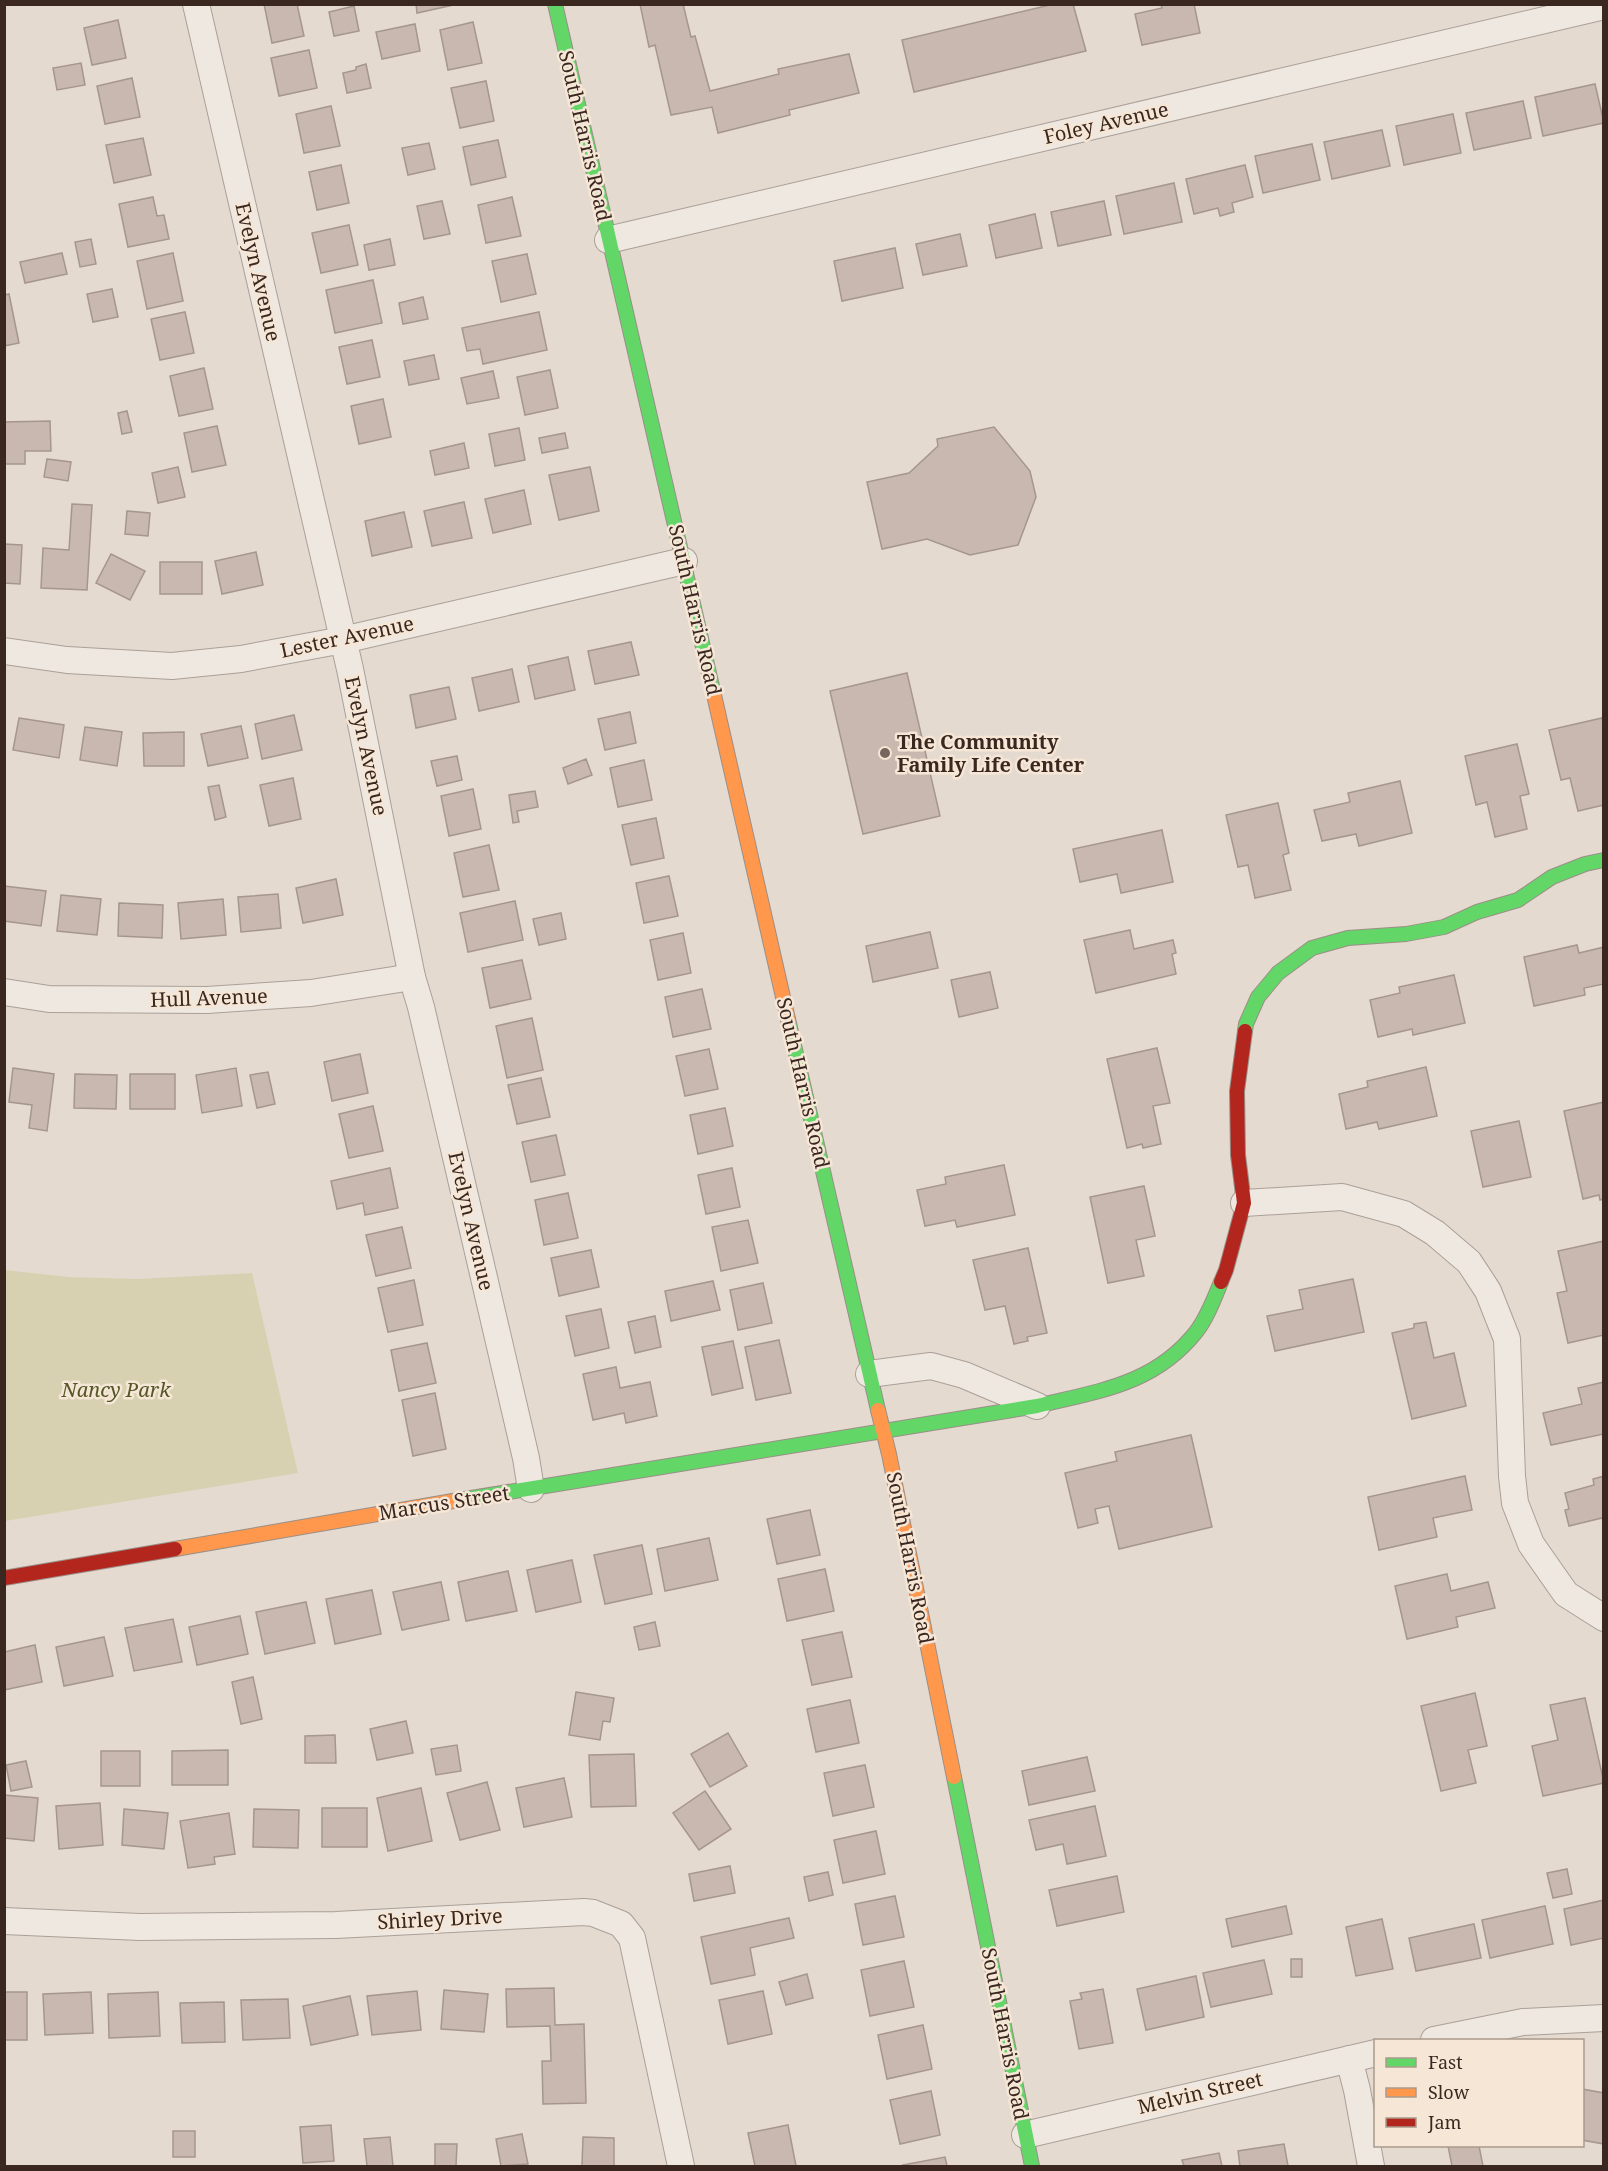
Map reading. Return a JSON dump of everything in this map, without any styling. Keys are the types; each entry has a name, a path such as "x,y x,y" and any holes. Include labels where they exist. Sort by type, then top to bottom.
{"main road":[{"name":"South Harris Road","path":"555,4 883,1430 1032,2166"},
{"path":"1244,1203 1238,1155 1237,1091 1246,1024 1258,997 1278,973 1312,948 1348,938 1406,934 1444,927 1477,912 1518,900 1552,877 1585,864 1604,860"},
{"name":"Marcus Street","path":"4,1578 1037,1406 1126,1384 1150,1373 1179,1352 1196,1332 1226,1270 1244,1203"}],"street":[{"name":"Evelyn Avenue","path":"196,4 343,640 412,977 421,1007 531,1489"},
{"name":"Foley Avenue","path":"608,240 1604,6"},
{"name":"Lester Avenue","path":"4,651 67,660 172,666 241,658 343,640 684,561"},
{"name":"Hull Avenue","path":"4,992 49,999 207,1000 311,993 412,977"},
{"path":"1244,1203 1342,1197 1404,1214 1435,1233 1468,1262 1488,1291 1507,1339 1515,1503 1531,1544 1566,1594 1604,1618"},
{"path":"869,1374 931,1366 964,1375 1037,1406"},
{"name":"Shirley Drive","path":"4,1921 140,1927 336,1925 551,1912 592,1912 621,1924 632,1938 681,2166"},
{"path":"1439,2039 1523,2022 1604,2018"},
{"name":"Melvin Street","path":"1025,2134 1374,2053"},
{"path":"1348,2059 1357,2090 1371,2166"}],"green space":[{"name":"Nancy Park","path":"5,1270 68,1277 137,1279 252,1273 298,1473 5,1521"}],"building":[{"path":"264,4 297,4 304,36 272,43"},
{"path":"416,4 458,4 417,13"},
{"path":"640,4 683,4 691,37 695,36 710,91 779,74 778,69 849,54 859,93 789,110 790,115 718,133 712,107 671,115 655,45 649,47"},
{"path":"1054,4 1073,4 1086,51 914,92 902,40"},
{"path":"1161,4 1194,4 1200,33 1142,45 1135,14 1162,8"},
{"path":"354,6 359,31 334,36 329,12"},
{"path":"118,20 126,58 92,65 84,28"},
{"path":"473,22 482,63 448,70 440,30"},
{"path":"415,24 420,51 382,59 376,32"},
{"path":"309,50 317,88 279,96 271,58"},
{"path":"81,63 85,85 57,90 53,68"},
{"path":"366,64 371,88 347,93 343,73 356,70 356,67"},
{"path":"132,78 140,117 105,124 97,86"},
{"path":"486,81 494,121 460,128 451,88"},
{"path":"1595,84 1604,123 1543,136 1535,97"},
{"path":"1523,101 1531,138 1474,150 1466,113"},
{"path":"331,106 340,146 304,153 296,114"},
{"path":"1453,114 1461,153 1404,165 1396,126"},
{"path":"1382,130 1390,166 1332,179 1324,142"},
{"path":"143,138 151,175 114,183 106,145"},
{"path":"498,140 506,177 471,185 463,147"},
{"path":"429,143 435,169 408,175 402,148"},
{"path":"1312,144 1320,180 1263,193 1255,156"},
{"path":"341,165 349,203 317,210 309,172"},
{"path":"1245,165 1253,197 1232,203 1234,212 1220,216 1218,208 1194,214 1186,179"},
{"path":"1174,183 1182,222 1124,234 1116,196"},
{"path":"153,197 157,216 164,215 169,239 128,247 119,204"},
{"path":"512,197 521,236 486,243 478,205"},
{"path":"442,201 450,234 424,239 417,206"},
{"path":"1104,201 1111,235 1058,246 1051,212"},
{"path":"1035,214 1042,248 996,258 989,225"},
{"path":"349,225 358,265 321,273 312,233"},
{"path":"960,234 967,266 923,275 916,244"},
{"path":"91,239 96,264 80,267 75,242"},
{"path":"390,239 395,265 369,270 364,245"},
{"path":"895,248 903,288 842,301 834,261"},
{"path":"62,253 67,274 25,283 20,262"},
{"path":"173,253 183,301 147,309 137,261"},
{"path":"527,254 536,294 501,302 492,261"},
{"path":"373,280 382,323 335,333 326,290"},
{"path":"112,289 118,317 93,322 87,294"},
{"path":"9,294 19,343 4,346 4,295"},
{"path":"423,297 428,319 403,324 399,303"},
{"path":"185,312 194,353 160,360 151,319"},
{"path":"539,312 547,350 483,364 480,349 467,351 462,328"},
{"path":"372,340 380,377 347,384 339,347"},
{"path":"434,355 439,379 409,385 404,361"},
{"path":"204,368 213,409 179,416 170,376"},
{"path":"550,370 558,408 525,415 517,377"},
{"path":"493,371 499,398 467,404 461,378"},
{"path":"383,399 391,437 359,444 351,406"},
{"path":"127,411 132,432 122,434 118,413"},
{"path":"50,421 51,451 25,451 25,464 4,464 4,422"},
{"path":"217,426 226,465 192,472 184,433"},
{"path":"994,427 1030,471 1036,497 1018,545 970,555 927,539 882,549 867,482 909,473 938,446 937,439"},
{"path":"519,428 525,460 495,466 489,434"},
{"path":"565,433 568,448 542,453 539,438"},
{"path":"464,443 469,468 435,475 430,451"},
{"path":"47,459 71,462 68,481 44,477"},
{"path":"178,467 185,497 158,503 152,473"},
{"path":"590,467 599,511 559,520 549,475"},
{"path":"524,490 531,524 493,533 485,499"},
{"path":"464,502 472,538 432,546 424,511"},
{"path":"72,504 92,505 87,590 41,588 43,548 69,550"},
{"path":"127,511 150,513 148,536 125,534"},
{"path":"404,512 412,547 372,556 365,521"},
{"path":"4,544 22,545 20,584 4,583"},
{"path":"256,552 263,585 222,594 215,561"},
{"path":"111,554 145,571 130,600 96,583"},
{"path":"160,562 202,562 202,594 160,594"},
{"path":"631,642 639,675 595,684 588,651"},
{"path":"568,657 575,690 535,699 528,666"},
{"path":"512,669 519,702 479,711 472,678"},
{"name":"The Community Family Life Center","path":"907,673 940,816 863,834 830,691"},
{"path":"449,687 456,719 416,728 410,695"},
{"path":"630,712 636,743 605,750 598,719"},
{"path":"294,715 302,750 262,759 255,724"},
{"path":"19,718 64,725 59,758 13,750"},
{"path":"1602,718 1604,726 1604,805 1578,811 1570,778 1561,780 1549,730"},
{"path":"241,726 248,758 208,766 201,734"},
{"path":"85,727 122,732 117,766 80,760"},
{"path":"184,732 184,766 144,766 143,733"},
{"path":"1517,744 1529,794 1520,796 1527,829 1495,837 1487,802 1476,805 1465,756"},
{"path":"457,756 462,780 437,786 431,761"},
{"path":"586,759 592,775 568,784 563,768"},
{"path":"644,760 652,800 618,807 610,768"},
{"path":"293,778 301,819 269,826 260,785"},
{"path":"1400,781 1412,833 1359,846 1356,834 1322,841 1314,810 1350,802 1348,793"},
{"path":"219,785 226,817 215,820 208,787"},
{"path":"473,789 481,829 449,836 441,796"},
{"path":"535,791 538,807 517,811 519,822 513,823 509,795"},
{"path":"1278,803 1289,853 1283,855 1291,890 1255,898 1248,865 1238,867 1226,815"},
{"path":"656,818 664,858 631,865 622,825"},
{"path":"1162,830 1173,882 1121,893 1117,874 1080,882 1073,849"},
{"path":"489,845 499,890 463,897 454,853"},
{"path":"669,876 678,916 644,923 636,883"},
{"path":"336,879 343,915 303,923 296,888"},
{"path":"4,886 46,891 41,926 4,921"},
{"path":"278,894 281,928 241,932 238,897"},
{"path":"61,895 101,899 97,935 57,931"},
{"path":"223,899 226,935 181,939 178,903"},
{"path":"515,901 523,940 468,952 460,913"},
{"path":"119,903 163,905 162,938 118,936"},
{"path":"561,913 566,939 539,945 533,919"},
{"path":"1130,930 1134,949 1173,940 1176,953 1172,954 1176,974 1096,993 1084,940"},
{"path":"930,932 938,968 873,982 866,946"},
{"path":"683,933 691,973 658,980 650,940"},
{"path":"1577,945 1579,953 1604,947 1604,984 1584,988 1585,995 1534,1006 1524,957"},
{"path":"522,960 531,999 490,1008 482,968"},
{"path":"990,972 998,1008 959,1017 951,980"},
{"path":"1454,975 1465,1023 1413,1035 1412,1029 1378,1037 1370,1000 1400,993 1399,987"},
{"path":"702,989 711,1029 673,1037 665,997"},
{"path":"532,1018 543,1070 507,1078 496,1026"},
{"path":"1157,1048 1170,1103 1153,1106 1161,1144 1143,1148 1142,1144 1127,1148 1107,1059"},
{"path":"709,1049 718,1089 685,1096 676,1056"},
{"path":"360,1054 368,1093 332,1101 324,1062"},
{"path":"1426,1067 1437,1116 1379,1129 1377,1122 1346,1129 1339,1094 1368,1087 1367,1081"},
{"path":"13,1068 54,1074 47,1131 29,1128 32,1105 9,1102"},
{"path":"236,1068 242,1106 202,1113 196,1075"},
{"path":"268,1072 275,1104 257,1108 250,1075"},
{"path":"75,1074 117,1075 116,1109 74,1108"},
{"path":"130,1074 175,1074 175,1109 130,1109"},
{"path":"541,1078 550,1117 517,1124 508,1085"},
{"path":"1604,1102 1604,1199 1600,1200 1599,1195 1583,1199 1564,1111"},
{"path":"373,1106 383,1151 349,1158 339,1114"},
{"path":"725,1108 733,1146 698,1154 690,1115"},
{"path":"1519,1121 1531,1177 1483,1187 1471,1131"},
{"path":"556,1135 565,1175 531,1182 522,1142"},
{"path":"1004,1165 1015,1215 957,1227 955,1220 925,1226 917,1190 946,1184 945,1177"},
{"path":"390,1168 398,1208 365,1215 363,1203 337,1209 331,1181"},
{"path":"732,1168 740,1207 706,1214 698,1175"},
{"path":"1144,1186 1155,1236 1136,1240 1144,1276 1108,1283 1090,1197"},
{"path":"568,1193 578,1238 544,1245 535,1200"},
{"path":"748,1220 758,1263 721,1271 712,1227"},
{"path":"402,1227 411,1268 376,1276 366,1235"},
{"path":"1604,1241 1604,1335 1568,1343 1557,1293 1567,1291 1558,1251"},
{"path":"1028,1248 1047,1333 1027,1337 1028,1341 1014,1344 1005,1306 985,1310 973,1260"},
{"path":"591,1250 599,1287 559,1296 551,1258"},
{"path":"1353,1279 1364,1332 1275,1351 1267,1316 1303,1309 1299,1290"},
{"path":"414,1280 423,1325 388,1332 378,1288"},
{"path":"713,1281 720,1310 671,1321 665,1291"},
{"path":"763,1283 772,1323 738,1330 730,1290"},
{"path":"601,1309 609,1348 575,1356 566,1316"},
{"path":"655,1316 661,1347 635,1353 628,1322"},
{"path":"1426,1322 1434,1358 1454,1353 1466,1406 1412,1419 1392,1333 1414,1328 1414,1324"},
{"path":"779,1340 791,1393 756,1400 745,1347"},
{"path":"733,1341 743,1388 712,1395 702,1347"},
{"path":"427,1343 436,1383 399,1391 391,1350"},
{"path":"616,1367 620,1388 650,1382 657,1416 626,1423 624,1413 593,1420 583,1374"},
{"path":"1604,1382 1604,1434 1551,1445 1543,1413 1582,1404 1578,1388"},
{"path":"435,1393 446,1449 413,1456 402,1400"},
{"path":"1191,1435 1212,1527 1119,1549 1109,1506 1095,1509 1098,1523 1078,1528 1065,1473 1117,1461 1115,1452"},
{"path":"1465,1476 1472,1510 1433,1518 1437,1537 1379,1550 1368,1497"},
{"path":"1604,1476 1604,1523 1602,1518 1569,1526 1565,1510 1569,1509 1565,1493 1594,1485 1593,1479"},
{"path":"810,1510 820,1555 777,1564 767,1519"},
{"path":"709,1538 718,1580 665,1591 657,1549"},
{"path":"642,1545 652,1594 605,1604 594,1555"},
{"path":"572,1560 581,1602 536,1612 527,1570"},
{"path":"825,1569 834,1611 787,1621 778,1579"},
{"path":"508,1571 517,1611 466,1621 458,1582"},
{"path":"1447,1574 1451,1591 1488,1582 1495,1608 1456,1617 1458,1627 1407,1639 1395,1586"},
{"path":"441,1582 449,1620 402,1630 393,1592"},
{"path":"372,1590 381,1634 335,1644 326,1599"},
{"path":"306,1602 315,1643 265,1654 256,1612"},
{"path":"240,1616 248,1654 197,1665 189,1627"},
{"path":"173,1619 182,1662 134,1671 125,1628"},
{"path":"655,1622 660,1646 639,1650 634,1627"},
{"path":"842,1632 852,1677 812,1685 802,1640"},
{"path":"104,1637 113,1676 64,1686 56,1647"},
{"path":"35,1645 42,1682 4,1690 4,1652"},
{"path":"253,1677 262,1719 241,1724 232,1682"},
{"path":"576,1692 614,1698 610,1722 603,1721 600,1740 569,1735"},
{"path":"1475,1693 1487,1746 1468,1750 1476,1783 1441,1791 1421,1706"},
{"path":"1585,1698 1604,1783 1543,1796 1532,1746 1558,1740 1550,1705"},
{"path":"850,1700 859,1743 816,1752 807,1709"},
{"path":"406,1721 413,1753 377,1760 370,1729"},
{"path":"728,1733 747,1766 710,1787 691,1754"},
{"path":"335,1735 336,1763 305,1763 305,1736"},
{"path":"457,1745 461,1771 436,1775 431,1749"},
{"path":"228,1750 228,1785 172,1785 172,1751"},
{"path":"101,1751 140,1751 140,1786 101,1786"},
{"path":"634,1754 636,1806 591,1807 589,1755"},
{"path":"1087,1757 1095,1791 1029,1805 1022,1771"},
{"path":"26,1761 32,1787 11,1791 6,1765"},
{"path":"865,1765 874,1807 833,1816 824,1773"},
{"path":"564,1778 572,1817 524,1827 516,1788"},
{"path":"487,1782 500,1830 460,1840 447,1793"},
{"path":"421,1788 432,1841 388,1851 377,1798"},
{"path":"705,1791 731,1829 699,1850 673,1813"},
{"path":"4,1795 38,1798 34,1841 4,1838"},
{"path":"100,1803 103,1845 59,1849 56,1806"},
{"path":"1095,1806 1106,1856 1067,1864 1063,1844 1036,1850 1029,1820"},
{"path":"322,1808 367,1808 367,1847 322,1847"},
{"path":"124,1809 168,1813 164,1849 122,1845"},
{"path":"254,1809 299,1810 298,1848 253,1847"},
{"path":"229,1813 235,1854 214,1857 215,1864 188,1868 180,1821"},
{"path":"876,1831 885,1874 843,1883 834,1840"},
{"path":"730,1866 735,1893 694,1901 689,1874"},
{"path":"1567,1869 1572,1894 1553,1898 1547,1873"},
{"path":"828,1872 833,1895 809,1901 804,1877"},
{"path":"1117,1876 1124,1912 1057,1926 1049,1890"},
{"path":"895,1896 904,1937 863,1945 855,1904"},
{"path":"1604,1900 1604,1938 1571,1945 1564,1909"},
{"path":"1286,1906 1292,1934 1232,1947 1226,1919"},
{"path":"1545,1906 1553,1944 1490,1958 1482,1920"},
{"path":"789,1918 794,1938 750,1948 755,1975 711,1984 701,1937"},
{"path":"1382,1919 1393,1969 1356,1976 1346,1927"},
{"path":"1474,1924 1481,1958 1416,1971 1409,1938"},
{"path":"1291,1959 1302,1959 1302,1977 1291,1977"},
{"path":"1264,1960 1272,1994 1211,2007 1203,1973"},
{"path":"904,1961 914,2007 870,2016 861,1970"},
{"path":"807,1974 813,1998 786,2005 779,1982"},
{"path":"1196,1976 1204,2017 1146,2030 1137,1989"},
{"path":"554,1988 555,2025 584,2024 586,2103 543,2104 542,2061 551,2061 550,2026 507,2027 506,1989"},
{"path":"1103,1989 1113,2043 1079,2049 1070,2001 1082,1999 1080,1993"},
{"path":"444,1990 488,1994 484,2032 441,2029"},
{"path":"417,1991 421,2030 372,2035 367,1996"},
{"path":"763,1991 772,2034 728,2044 719,2000"},
{"path":"4,1992 27,1992 27,2040 4,2040"},
{"path":"91,1992 93,2033 45,2035 43,1994"},
{"path":"158,1992 160,2036 109,2038 108,1994"},
{"path":"350,1996 358,2035 311,2045 303,2006"},
{"path":"288,1999 290,2038 243,2040 241,2000"},
{"path":"224,2002 225,2042 182,2043 180,2003"},
{"path":"923,2025 932,2069 887,2079 878,2035"},
{"path":"1584,2089 1604,2093 1604,2144 1584,2140"},
{"path":"931,2091 940,2135 900,2144 890,2100"},
{"path":"331,2125 334,2161 303,2163 300,2127"},
{"path":"788,2125 796,2166 755,2166 748,2133"},
{"path":"173,2131 195,2131 195,2157 173,2157"},
{"path":"522,2134 528,2164 501,2166 496,2139"},
{"path":"390,2137 393,2166 367,2166 364,2139"},
{"path":"583,2137 614,2138 614,2166 582,2166"},
{"path":"435,2144 457,2144 456,2166 435,2166"},
{"path":"1284,2144 1288,2166 1240,2166 1238,2151"},
{"path":"1448,2147 1479,2147 1483,2166 1452,2166"},
{"path":"1219,2153 1222,2166 1184,2166 1182,2160"},
{"path":"945,2157 947,2166 903,2165"}],"traffic: fast":[{"path":"555,4 714,695"},
{"path":"1245,1031 1258,997 1278,973 1312,948 1348,938 1406,934 1444,927 1477,912 1518,900 1552,877 1585,864 1604,860"},
{"path":"788,1019 878,1410"},
{"path":"453,1501 1037,1406 1103,1390 1143,1375 1180,1350 1204,1321 1221,1282"},
{"path":"954,1777 1032,2166"}],"traffic: slow":[{"path":"714,695 788,1019"},
{"path":"878,1410 889,1454 954,1777"},
{"path":"175,1549 453,1501"}],"traffic: jam":[{"path":"1221,1282 1244,1203 1238,1155 1237,1091 1245,1031"},
{"path":"4,1578 175,1549"}],"place":[{"name":"The Community Family Life Center","path":"885,753"}]}
